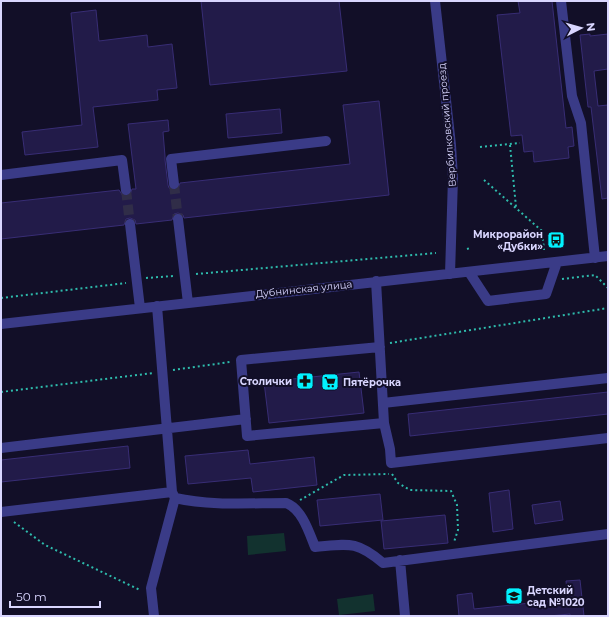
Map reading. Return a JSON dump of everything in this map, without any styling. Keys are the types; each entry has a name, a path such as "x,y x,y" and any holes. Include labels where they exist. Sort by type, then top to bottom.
{"street":[{"name":"Вербилковский проезд","path":"435,1 451,145 453,178 450,274"},
{"path":"562,1 572,96 582,123 595,258"},
{"path":"174,184 171,159 326,141"},
{"path":"1,175 122,160 126,190"},
{"path":"178,219 188,302"},
{"path":"130,224 140,308"},
{"name":"Дубнинская улица","path":"1,324 608,256"},
{"path":"469,272 488,301 546,294 556,262"},
{"path":"376,281 384,423 390,449 391,463 608,438"},
{"path":"154,616 151,588 174,495 157,306"},
{"path":"380,346 241,360 247,436 384,423"},
{"path":"383,403 608,378"},
{"path":"1,448 246,419"},
{"path":"4,512 174,495 189,501 224,503 286,503 291,505 303,520 315,547 346,544 360,546 370,552 382,563 608,534"},
{"path":"400,560 405,616"}],"path":[{"path":"480,147 520,143"},
{"path":"510,145 516,209"},
{"path":"484,180 542,231 544,250"},
{"path":"1,298 126,284 137,279 436,253"},
{"path":"551,280 595,275 608,288"},
{"path":"380,346 608,308"},
{"path":"1,392 241,360"},
{"path":"391,463 392,474 398,483 410,490 451,491 458,505 458,530 454,543 448,554"},
{"path":"291,505 344,475 392,474"},
{"path":"4,512 10,519 45,545 152,596"}],"green space":[{"path":"284,533 286,551 248,555 247,536"},
{"path":"373,594 375,611 339,615 337,599"}],"building":[{"path":"201,1 339,1 347,71 210,85"},
{"path":"518,1 552,1 566,128 572,127 574,146 568,147 569,158 534,162 533,151 524,152 522,135 511,136 497,15 520,13"},
{"path":"96,10 99,41 147,35 148,47 172,44 177,88 157,90 158,100 93,107 98,147 25,155 22,132 82,125 71,13"},
{"path":"590,34 590,36 608,34 608,69 594,71 598,106 608,105 608,198 602,199 591,107 588,107 580,35"},
{"path":"379,101 389,195 184,218 183,215 178,213 174,214 172,220 136,224 135,220 130,218 126,219 124,225 1,239 1,203 119,190 123,196 130,195 132,189 136,189 128,124 168,120 169,131 163,132 165,160 168,185 169,188 174,190 178,189 180,183 350,164 343,105"},
{"path":"280,109 282,133 228,138 226,114"},
{"path":"359,372 364,413 269,423 264,382"},
{"path":"608,392 608,414 410,436 408,414"},
{"path":"128,446 130,468 1,482 1,460"},
{"path":"248,450 250,464 314,457 317,485 253,492 251,478 188,484 185,456"},
{"path":"509,490 513,529 493,532 489,493"},
{"path":"380,494 383,520 320,526 317,500"},
{"path":"560,501 563,520 535,524 532,505"},
{"path":"445,515 448,543 384,549 381,521"},
{"path":"580,580 584,616 570,616 570,614 549,616 459,616 457,595 472,593 474,609 568,599 566,581"}],"tunnel":[{"path":"174,184 178,219"},
{"path":"126,190 130,224"}],"place":[{"name":"Микрорайон «Дубки»","path":"556,240"},
{"name":"Столички","path":"305,381"},
{"name":"Пятёрочка","path":"330,382"},
{"name":"Детский сад №1020","path":"514,596"}]}
